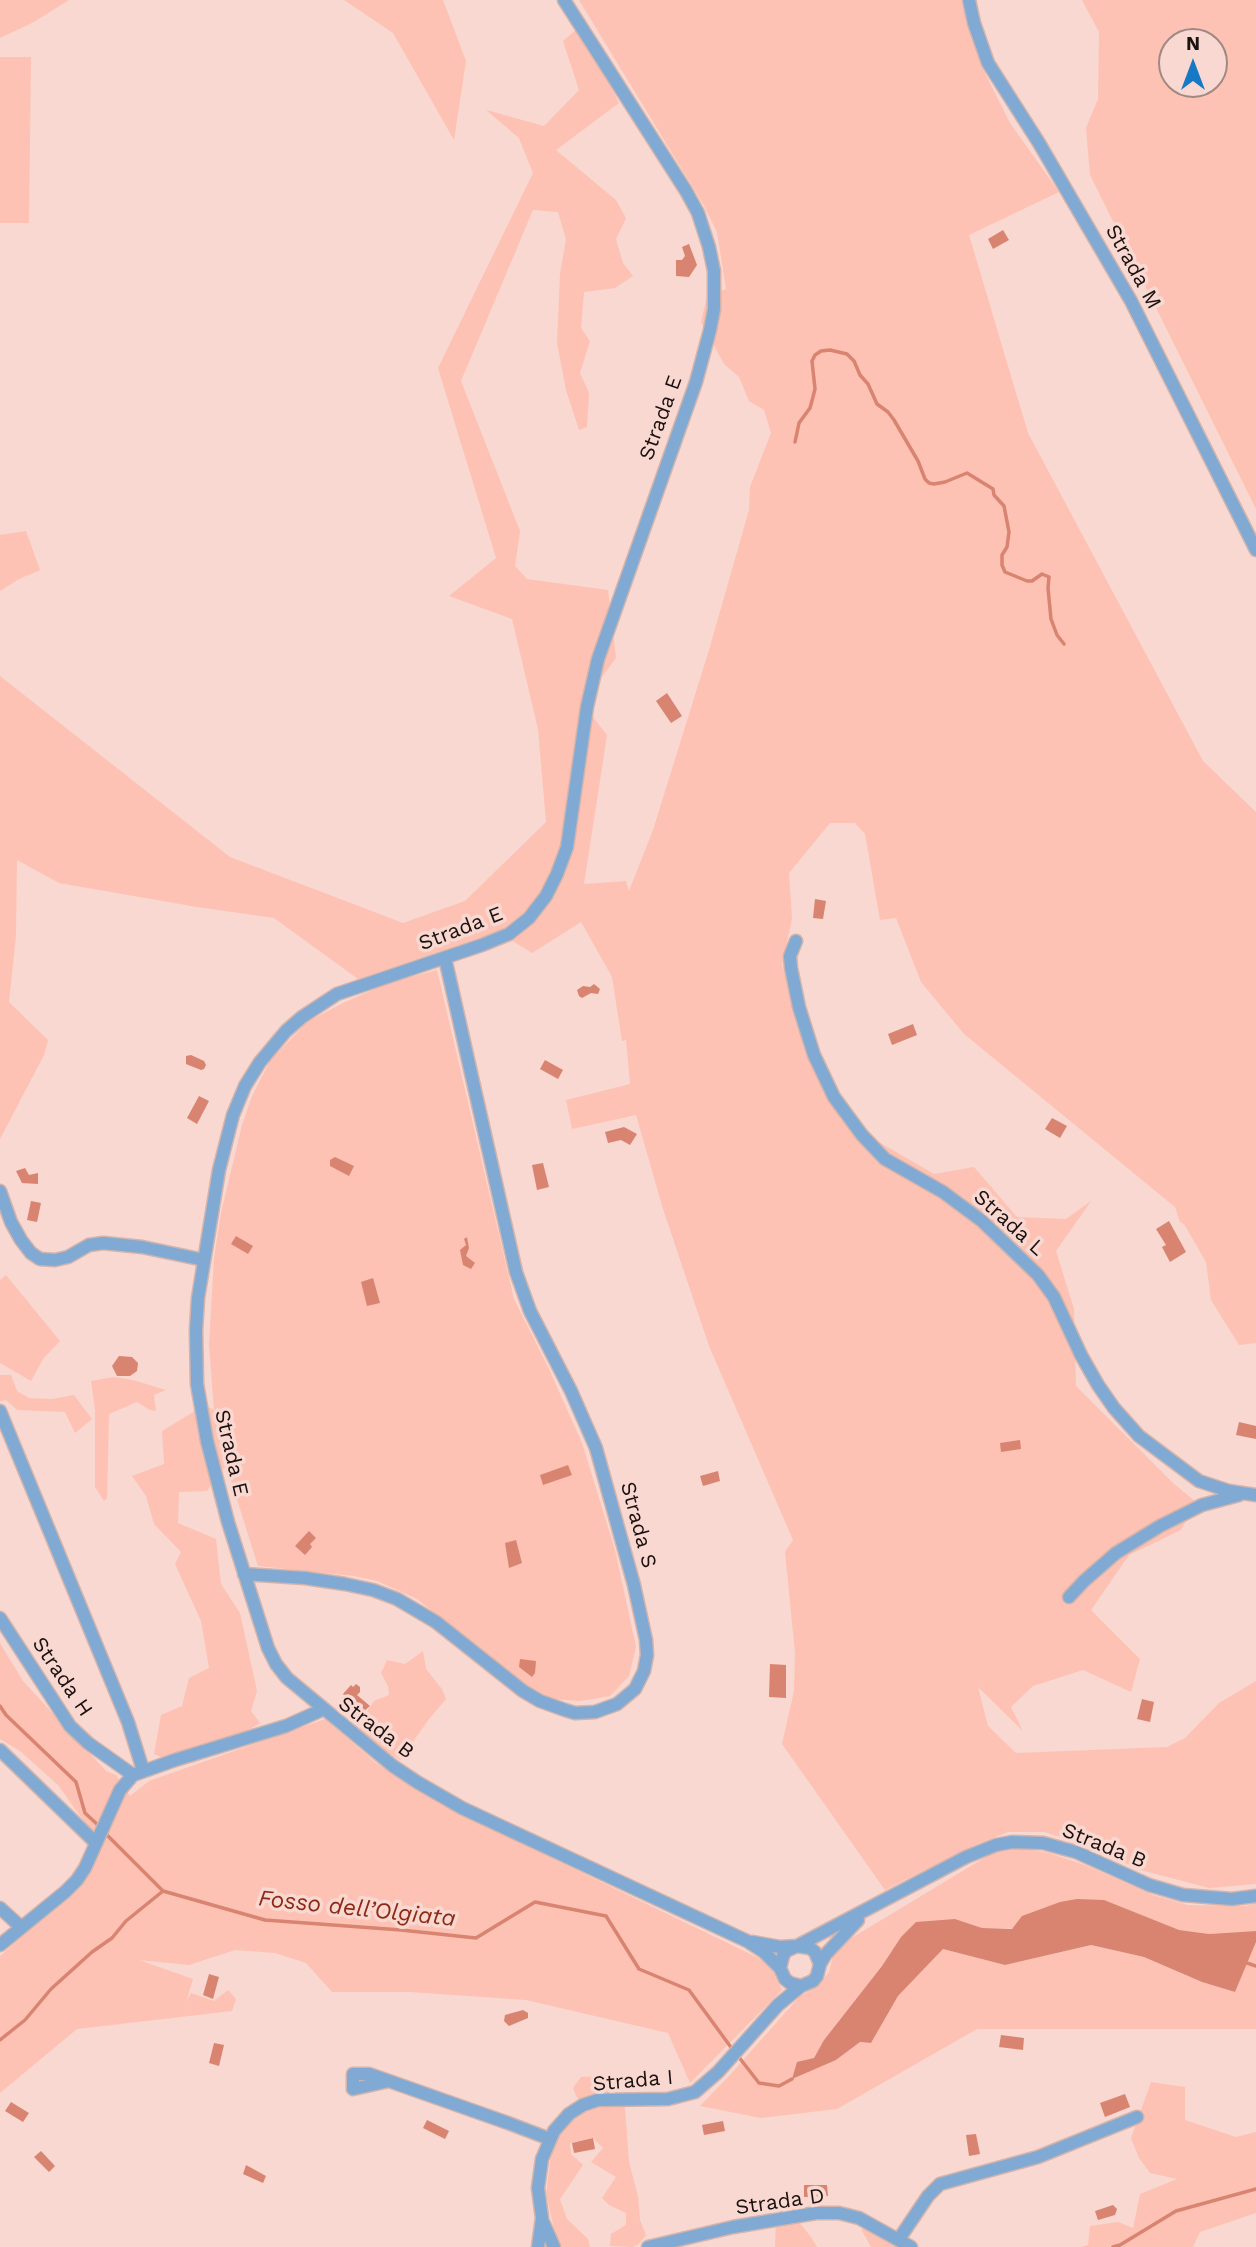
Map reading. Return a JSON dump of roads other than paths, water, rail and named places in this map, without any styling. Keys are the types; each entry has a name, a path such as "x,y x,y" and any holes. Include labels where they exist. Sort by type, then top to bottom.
{"street":[{"name":"Strada E","path":"324,1709 287,1678 268,1648 215,1476 200,1408 195,1330 198,1298 219,1170 233,1115 246,1086 266,1054 302,1017 330,998 354,987 496,940 520,927 545,896 567,847 581,742 597,659 696,382 714,309 712,258 694,203 564,0"},
{"name":"Strada M","path":"970,4 988,63 1039,143 1131,302 1256,550"},
{"name":"Strada L","path":"796,942 790,956 791,968 799,1007 814,1055 834,1097 862,1135 889,1162 937,1188 982,1221 1038,1275 1055,1297 1098,1385 1139,1436 1199,1481 1215,1488 1249,1494"},
{"name":"Strada S","path":"244,1574 345,1584 397,1599 436,1622 533,1697 575,1713 595,1712 617,1704 635,1689 644,1671 647,1647 644,1629 596,1448 571,1391 530,1311 516,1272 445,958"},
{"path":"0,1191 11,1222 21,1240 31,1253 40,1259 68,1257 92,1244 103,1243 142,1247 204,1259"},
{"path":"0,1411 128,1722 138,1773 120,1790 77,1880 0,1945"},
{"path":"1069,1597 1116,1553 1160,1526 1202,1505 1249,1494"},
{"name":"Strada H","path":"0,1618 70,1726 88,1743 138,1773"},
{"name":"Strada B","path":"138,1773 278,1729 324,1709 393,1766 462,1808 747,1941 764,1952 781,1971"},
{"path":"0,1750 100,1834"},
{"name":"Strada B","path":"747,1941 780,1947 797,1946 966,1857 996,1845 1012,1842 1044,1843 1076,1852 1149,1885 1183,1895 1232,1899 1256,1896"},
{"path":"0,1908 21,1927"},
{"name":"Strada B","path":"820,1964 826,1954 868,1910"},
{"path":"778,2005 784,1982 781,1971 782,1956 786,1951 797,1946 810,1948 815,1952 820,1964 817,1976 801,1986 790,1983 781,1971"},
{"name":"Strada I","path":"554,2247 542,2218 538,2188 542,2159 550,2138 569,2114 588,2103 616,2099 678,2098 695,2092 718,2073 778,2005 801,1986"},
{"path":"389,2081 550,2138"},
{"path":"899,2239 928,2196 940,2184 1038,2157 1137,2117"},
{"name":"Strada D","path":"648,2247 733,2227 816,2213 850,2216 867,2221 911,2247"},
{"name":"Strada I","path":"538,2247 542,2218"}],"waterway":[{"path":"795,442 799,423 810,408 815,389 812,361 815,355 830,350 847,354 868,384 877,404 894,420 929,483 945,482 967,473 993,489 994,495 1004,506 1009,532 1007,547 1002,555 1005,572 1027,581 1032,581 1042,574 1049,577 1051,619 1064,644"},
{"name":"Fosso dell’Olgiata","path":"0,1706 6,1715 76,1782 85,1813 99,1826"},
{"name":"Fosso dell’Olgiata","path":"104,1832 163,1891 265,1920 476,1938 535,1902 606,1916 639,1969 689,1990 733,2050"},
{"path":"0,2040 25,2020 51,1989 163,1891"},
{"name":"Fosso dell’Olgiata","path":"1247,1963 1256,1966"},
{"name":"Fosso dell’Olgiata","path":"738,2056 759,2083 779,2086 792,2079"},
{"path":"1113,2247 1176,2211 1256,2189"}]}
